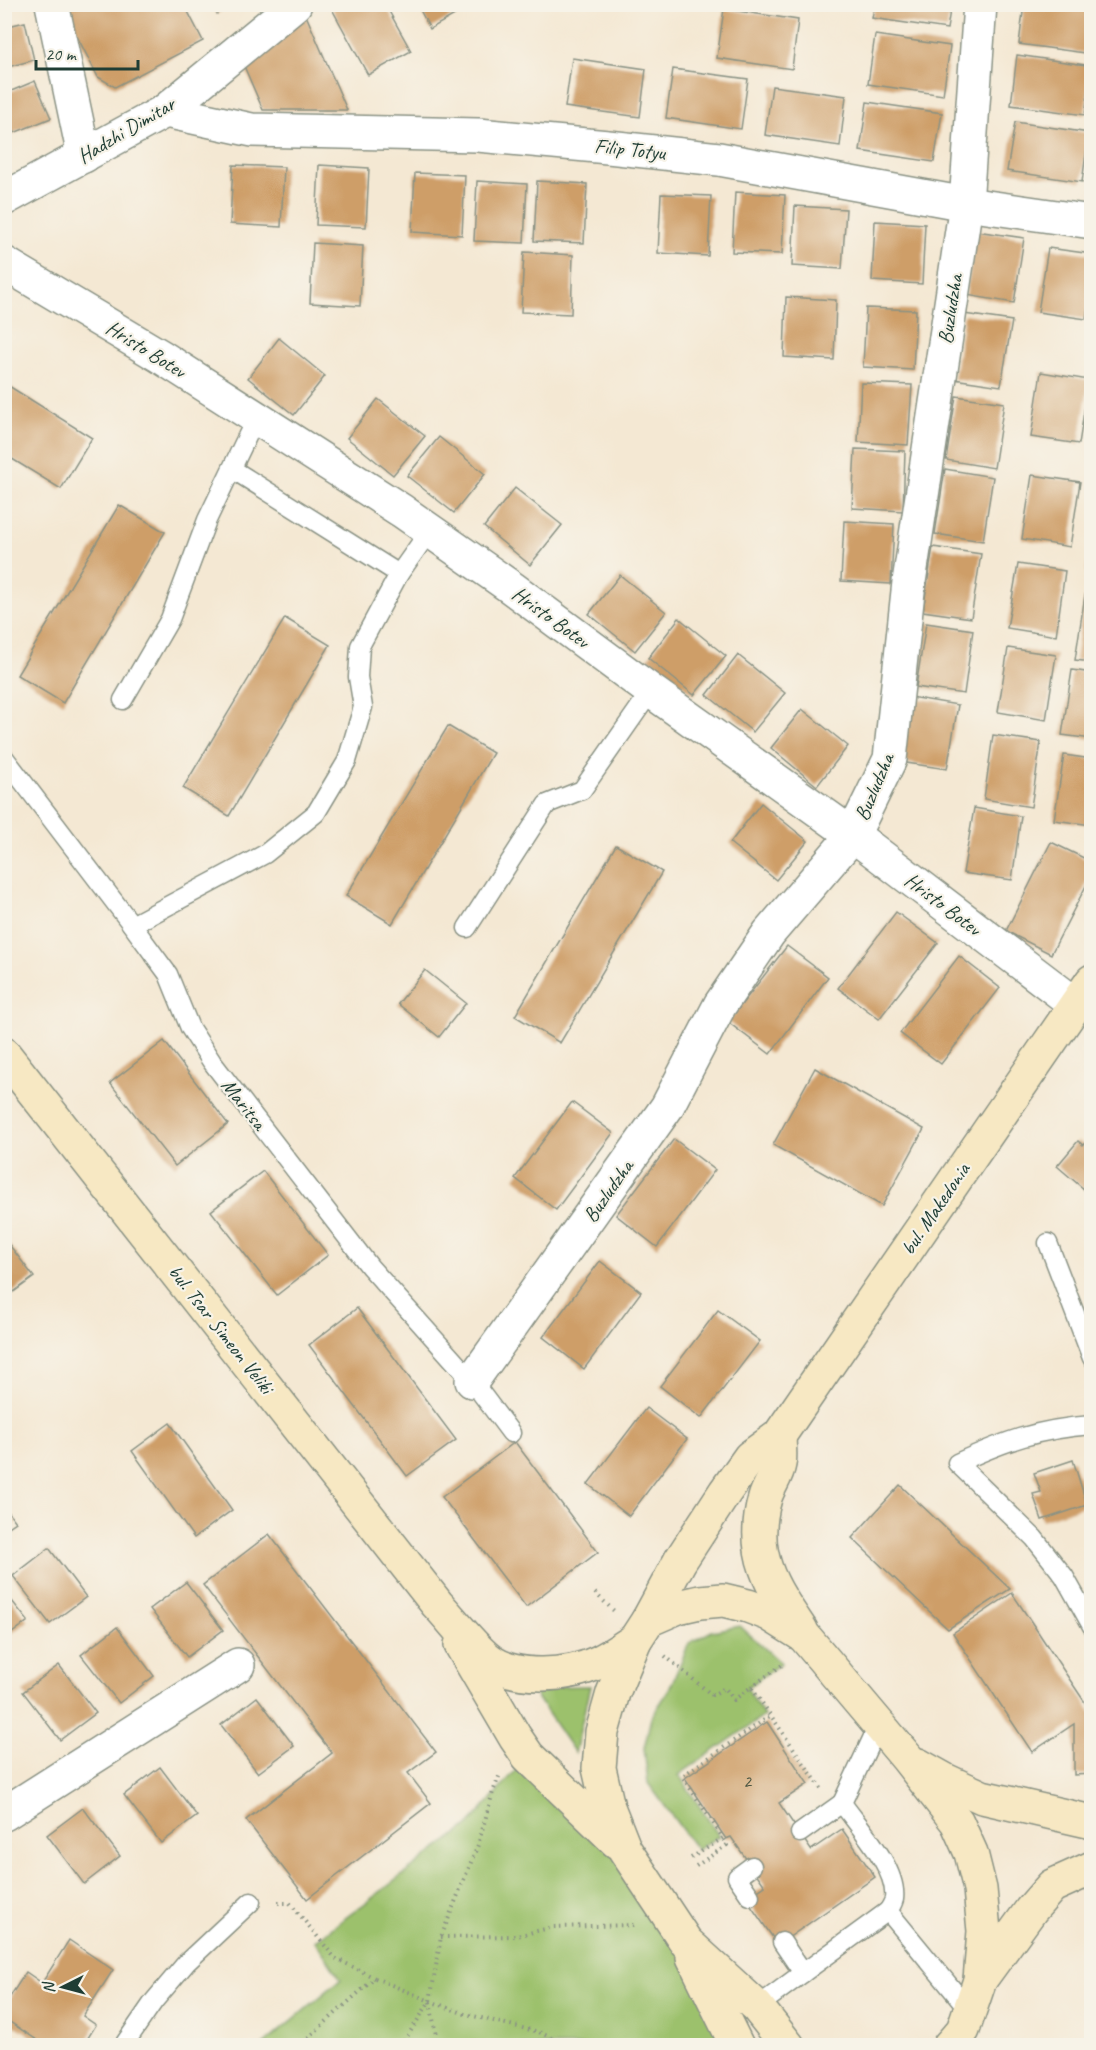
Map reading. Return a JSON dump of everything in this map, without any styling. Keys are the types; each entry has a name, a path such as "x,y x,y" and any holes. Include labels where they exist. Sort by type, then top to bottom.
{"street":[{"path":"52,4 84,156"},
{"name":"Hadzhi Dimitar","path":"4,199 165,111 295,4"},
{"name":"Buzludzha","path":"472,1382 667,1107 720,1005 769,933 853,835 890,759 909,582 966,204 980,4"},
{"name":"Filip Totyu","path":"165,111 252,130 477,135 708,158 966,204 1092,222"},
{"name":"Hristo Botev","path":"4,263 160,356 430,530 853,835 1084,992"},
{"name":"bul. Makedonia","path":"625,1850 608,1807 599,1768 602,1732 613,1693 641,1632 680,1561 725,1492 750,1457 779,1437 1084,992"},
{"name":"bul. Tsar Simeon Veliki","path":"4,1054 437,1604 489,1660 514,1671 537,1674 567,1673 599,1662 678,1607 723,1599 769,1614 804,1636"},
{"path":"779,1437 780,1465 765,1496 760,1520 761,1557 776,1593 804,1636 907,1758 957,1822 971,1853 980,1889 984,1930 980,1980 961,2033"},
{"name":"bul. Tsar Simeon Veliki","path":"437,1604 514,1737 528,1756 625,1850"},
{"path":"4,1814 238,1665"},
{"path":"907,1758 945,1780 982,1797 1092,1822"},
{"path":"625,1850 680,1934 737,2046"},
{"path":"980,1980 1031,1910 1052,1886 1092,1868"},
{"path":"680,1934 756,2007 788,2046"}],"lane":[{"path":"123,700 170,619 207,520 256,418"},
{"path":"232,469 399,574"},
{"path":"132,925 265,854 316,813 347,761 363,707 358,677 360,646 399,574 430,530"},
{"path":"467,928 547,804 582,790 651,691"},
{"name":"Maritsa","path":"4,757 168,974 190,1028 212,1062 370,1267 472,1382 511,1433"},
{"path":"1048,1243 1092,1358"},
{"path":"1092,1425 1034,1433 998,1444 957,1462 1034,1538 1064,1576 1092,1626"},
{"path":"800,1833 839,1806 879,1724"},
{"path":"756,2007 888,1911 894,1900 893,1881 886,1865 839,1806"},
{"path":"750,1896 736,1877 752,1866"},
{"path":"123,2046 154,2001 187,1962 251,1902"},
{"path":"888,1911 961,2033"},
{"path":"782,1942 803,1973"}],"path":[{"path":"641,1632 712,1695 725,1688 734,1700 752,1688 770,1716 839,1806"},
{"path":"696,1866 728,1845 682,1776 770,1716"},
{"path":"438,2046 430,2001 441,1937 478,1845 493,1792 514,1737"},
{"path":"691,1858 723,1838"},
{"path":"251,1902 290,1903 336,1958 375,1978 465,2014 539,2032 568,2046"},
{"path":"441,1937 517,1936 553,1927 594,1925 680,1934"},
{"path":"299,2046 375,1978"},
{"path":"401,2046 430,2001"}],"green space":[{"path":"740,1626 781,1663 747,1688 764,1716 679,1775 719,1836 697,1850 648,1783 644,1748 651,1718 669,1690 689,1643 712,1631"},
{"path":"590,1686 575,1753 530,1687"},
{"path":"528,1756 625,1850 737,2046 262,2046 341,1979 315,1941 469,1825"}],"building":[{"path":"72,4 184,4 203,41 115,87 98,77 63,9"},
{"path":"208,4 228,4 217,14"},
{"path":"339,4 385,4 411,51 368,75 332,9"},
{"path":"417,4 474,4 430,29"},
{"path":"875,4 951,4 947,29 872,18"},
{"path":"1024,4 1092,4 1092,54 1019,44"},
{"path":"724,9 798,20 792,69 717,58"},
{"path":"305,13 347,110 263,110 244,66"},
{"path":"25,22 34,60 4,68 4,27"},
{"path":"875,35 950,46 943,95 868,84"},
{"path":"1017,55 1092,66 1085,115 1011,105"},
{"path":"572,58 646,69 640,117 565,107"},
{"path":"673,69 748,79 741,129 666,118"},
{"path":"35,81 51,118 4,137 4,94"},
{"path":"772,86 846,96 840,146 765,135"},
{"path":"867,102 942,113 934,162 860,151"},
{"path":"1015,122 1089,133 1082,182 1007,171"},
{"path":"233,165 284,167 281,227 230,224"},
{"path":"319,165 369,168 366,227 316,225"},
{"path":"415,173 465,175 462,235 412,232"},
{"path":"477,181 527,184 524,243 474,241"},
{"path":"537,181 587,184 584,243 534,241"},
{"path":"735,192 785,195 782,254 732,252"},
{"path":"661,194 711,196 708,256 658,253"},
{"path":"795,206 846,209 842,269 792,266"},
{"path":"875,221 925,224 922,284 872,281"},
{"path":"976,231 1024,238 1014,303 966,295"},
{"path":"313,243 363,246 360,306 310,303"},
{"path":"1048,248 1092,254 1092,282 1086,319 1038,312"},
{"path":"524,252 573,255 571,314 521,312"},
{"path":"786,297 836,300 834,360 784,357"},
{"path":"866,308 916,310 913,370 863,367"},
{"path":"964,314 1012,321 1001,386 954,379"},
{"path":"279,338 325,376 294,415 248,378"},
{"path":"1041,372 1089,380 1079,444 1031,437"},
{"path":"4,383 92,438 61,489 4,454"},
{"path":"861,383 912,385 908,445 858,442"},
{"path":"956,396 1004,403 994,468 946,460"},
{"path":"378,399 425,436 393,475 347,438"},
{"path":"439,437 485,474 454,513 407,476"},
{"path":"855,449 905,451 903,511 852,508"},
{"path":"945,469 993,477 983,541 935,534"},
{"path":"1032,475 1080,482 1070,547 1022,539"},
{"path":"515,488 562,525 530,565 484,527"},
{"path":"119,505 165,532 63,703 17,675"},
{"path":"844,521 894,524 891,584 841,581"},
{"path":"1090,545 1092,545 1092,573 1086,573"},
{"path":"933,547 981,554 971,618 923,611"},
{"path":"1018,564 1065,571 1056,636 1007,628"},
{"path":"620,575 666,612 635,651 589,614"},
{"path":"1085,595 1092,596 1092,662 1075,660"},
{"path":"285,618 330,645 229,816 183,788"},
{"path":"679,618 726,656 694,695 648,658"},
{"path":"926,623 973,630 964,694 916,687"},
{"path":"1008,648 1056,655 1046,720 998,712"},
{"path":"738,655 785,693 753,732 707,695"},
{"path":"1072,670 1092,673 1092,739 1062,735"},
{"path":"910,697 958,705 947,769 900,762"},
{"path":"802,709 848,746 817,786 771,748"},
{"path":"448,726 493,753 392,924 346,896"},
{"path":"993,735 1041,742 1031,807 984,799"},
{"path":"1064,755 1092,759 1092,825 1054,820"},
{"path":"761,803 808,841 776,880 730,843"},
{"path":"974,808 1021,816 1012,880 963,873"},
{"path":"1051,842 1092,862 1092,874 1051,954 1006,931"},
{"path":"616,845 662,872 560,1043 515,1016"},
{"path":"896,912 938,943 879,1019 838,988"},
{"path":"787,946 828,977 770,1054 728,1022"},
{"path":"959,956 1000,988 941,1064 900,1033"},
{"path":"425,970 466,1003 439,1037 398,1004"},
{"path":"164,1041 228,1124 175,1166 110,1083"},
{"path":"815,1068 924,1129 882,1206 773,1145"},
{"path":"572,1102 613,1133 556,1210 515,1178"},
{"path":"1092,1136 1092,1196 1057,1166 1078,1141 1083,1145"},
{"path":"674,1139 715,1170 657,1247 616,1215"},
{"path":"263,1171 328,1255 277,1295 211,1211"},
{"path":"4,1238 34,1277 4,1299"},
{"path":"600,1261 641,1292 584,1369 543,1337"},
{"path":"357,1308 456,1440 407,1476 309,1345"},
{"path":"718,1310 760,1341 701,1418 660,1386"},
{"path":"646,1408 687,1439 629,1516 588,1484"},
{"path":"170,1423 232,1510 194,1538 132,1451"},
{"path":"515,1442 598,1552 526,1607 442,1497"},
{"path":"1073,1460 1087,1505 1042,1520 1033,1494 1041,1492 1034,1473"},
{"path":"900,1485 1010,1589 948,1629 852,1538"},
{"path":"4,1506 16,1522 4,1530"},
{"path":"269,1534 436,1752 408,1773 431,1803 307,1899 246,1820 332,1753 203,1585"},
{"path":"49,1548 86,1597 50,1624 13,1576"},
{"path":"186,1582 223,1630 187,1657 150,1609"},
{"path":"4,1591 28,1621 4,1639"},
{"path":"1012,1593 1092,1713 1092,1774 1074,1775 1074,1724 1032,1752 953,1633"},
{"path":"117,1627 154,1676 119,1703 81,1655"},
{"path":"59,1665 96,1713 60,1740 23,1692"},
{"path":"257,1697 294,1746 258,1773 221,1725"},
{"path":"767,1722 808,1784 779,1803 811,1850 842,1829 875,1877 778,1945 746,1899 765,1886 731,1837 726,1839 685,1778"},
{"path":"160,1767 197,1816 161,1843 124,1795"},
{"path":"83,1808 120,1856 84,1884 47,1835"},
{"path":"69,1940 113,1970 83,2016 96,2025 83,2046 46,2046 4,2018 4,2006 26,1972 42,1983"}]}
